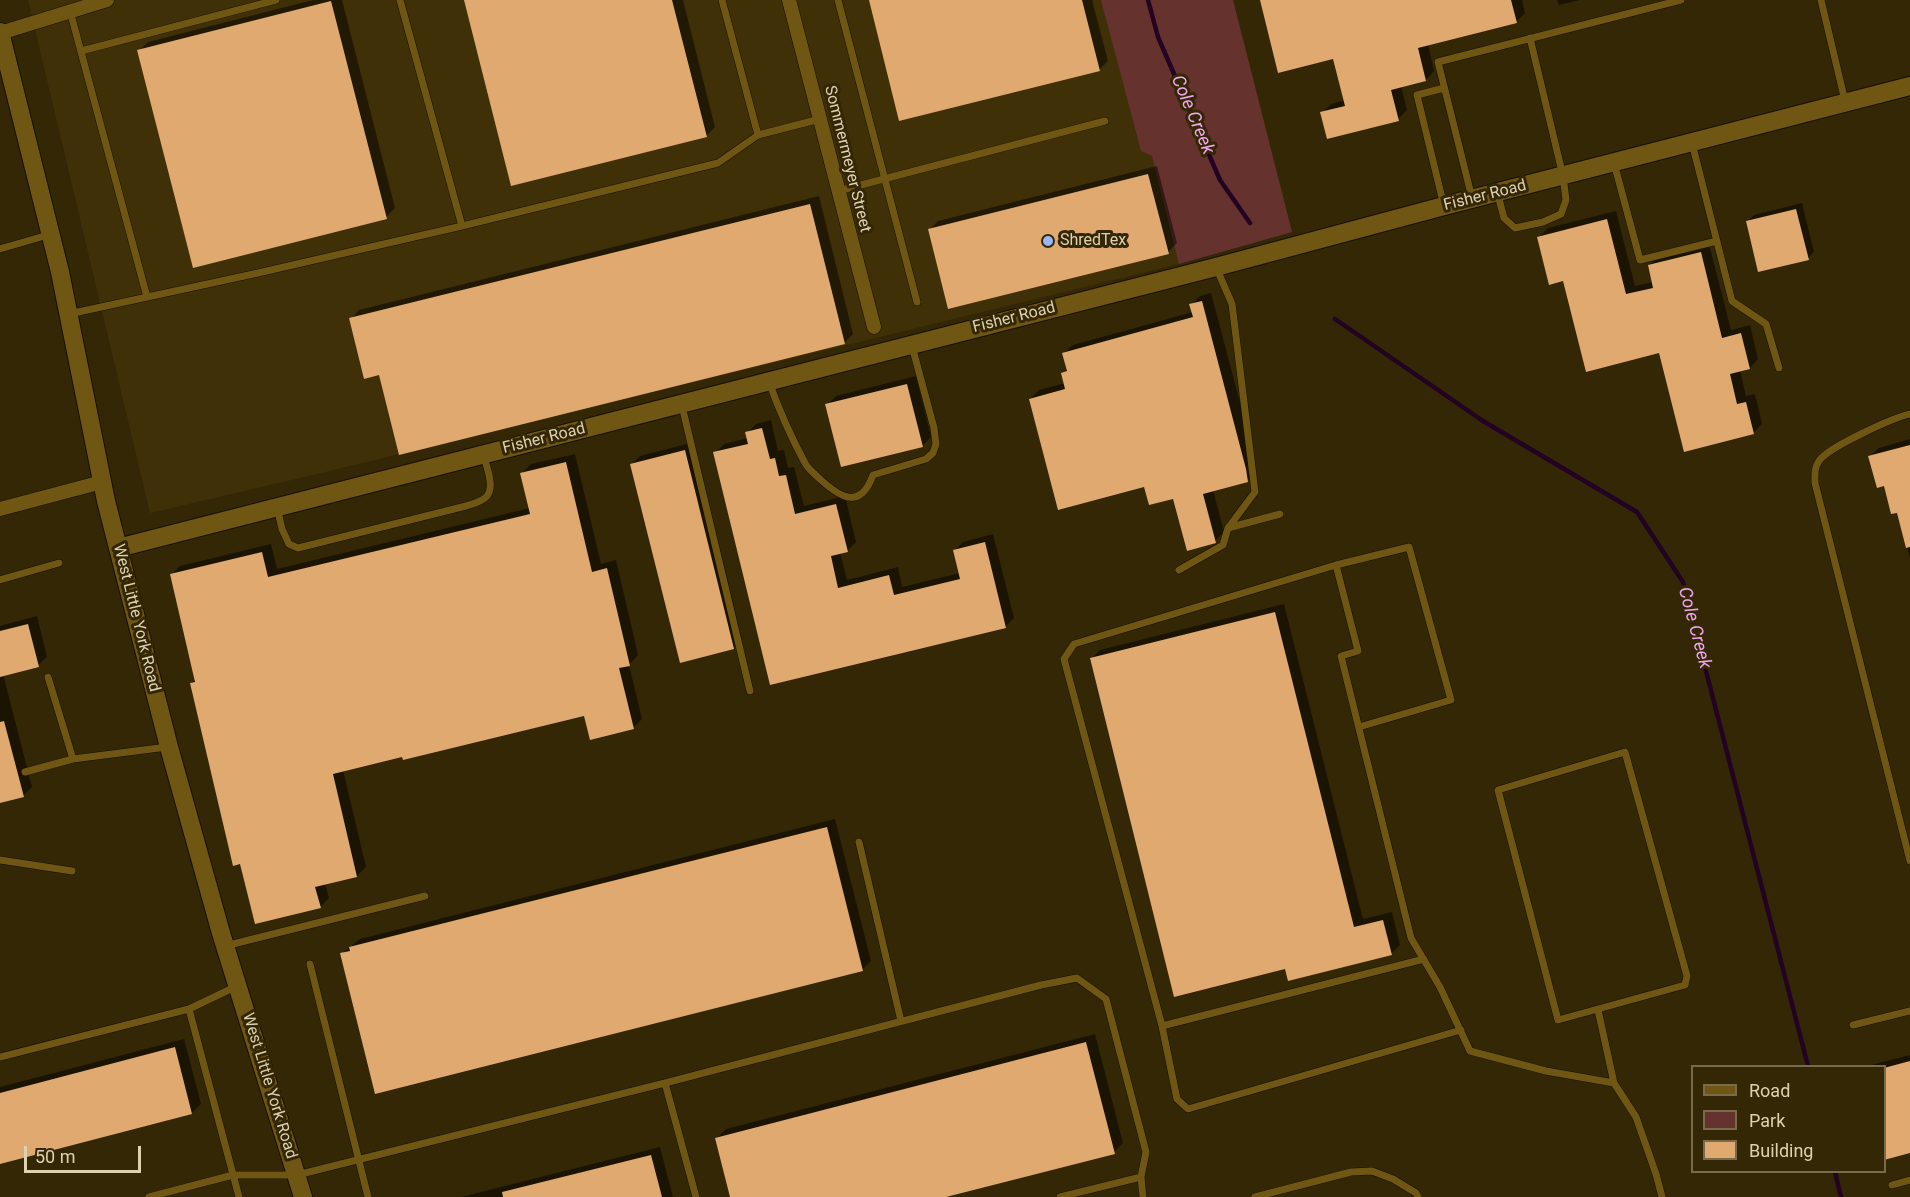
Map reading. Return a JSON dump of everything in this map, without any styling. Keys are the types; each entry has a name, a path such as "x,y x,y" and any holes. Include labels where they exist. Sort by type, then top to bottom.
{"street":[{"path":"0,32 107,0"},
{"name":"Sommermeyer Street","path":"789,0 874,327"},
{"name":"West Little York Road","path":"0,32 69,314 102,482 169,747 202,869 303,1197"},
{"name":"Fisher Road","path":"118,548 1216,267 1910,86"},
{"path":"0,509 102,482"}],"lane":[{"path":"81,51 276,0"},
{"path":"400,0 462,226"},
{"path":"722,0 758,135"},
{"path":"838,0 916,302"},
{"path":"1472,199 1438,62 1680,0"},
{"path":"1821,0 1846,104"},
{"path":"70,11 147,297"},
{"path":"1498,192 1504,218 1515,228 1543,222 1561,214 1566,200 1563,176 1530,38"},
{"path":"1444,88 1417,95 1444,206"},
{"path":"69,314 462,226 718,163 758,135 820,119"},
{"path":"838,191 1105,121"},
{"path":"1691,142 1732,301 1766,324 1779,368"},
{"path":"1614,163 1640,260 1717,241"},
{"path":"0,249 51,235"},
{"path":"1179,570 1223,545 1228,528 1255,492 1232,304 1216,267"},
{"path":"769,380 780,411 807,466 842,497 863,495 869,488 873,475 926,459 933,453 936,444 934,428 911,344"},
{"path":"682,403 750,691"},
{"path":"1910,414 1843,444 1821,458 1815,468 1815,483 1910,861"},
{"path":"277,507 282,530 290,544 298,548 466,506 488,494 491,484 484,454"},
{"path":"1228,528 1280,514"},
{"path":"1359,726 1451,700 1409,547 1336,565 1074,644 1064,659 1162,1026 1177,1099 1188,1109 1461,1030"},
{"path":"0,580 59,563"},
{"path":"1336,565 1358,651 1341,656 1411,938 1440,987 1470,1051 1548,1072 1614,1083"},
{"path":"48,677 73,759"},
{"path":"25,772 73,759 169,747"},
{"path":"1625,752 1687,976 1685,985 1598,1010 1558,1020 1498,790 1625,752"},
{"path":"859,842 901,1021"},
{"path":"0,860 72,871"},
{"path":"225,946 425,896"},
{"path":"1162,1026 1424,959"},
{"path":"310,964 368,1197"},
{"path":"149,1197 233,1175 297,1175 1077,978 1106,999 1146,1152 1141,1177 1143,1197"},
{"path":"0,1057 189,1009 238,985"},
{"path":"189,1009 239,1197"},
{"path":"1598,1010 1614,1083 1636,1117 1662,1197"},
{"path":"1853,1025 1910,1011"},
{"path":"665,1083 696,1197"},
{"path":"1255,1197 1351,1172 1372,1171 1394,1179 1416,1193 1418,1197"},
{"path":"1060,1197 1141,1177"},
{"path":"1892,1185 1910,1180"}],"shaded area":[{"path":"28,0 1233,0 1292,232 1179,264 150,513"}],"green space":[{"path":"1101,0 1233,0 1292,232 1179,264 1152,156 1141,151"}],"building":[{"path":"464,0 672,0 707,137 511,186"},
{"path":"869,0 1082,0 1100,71 899,121"},
{"path":"1260,0 1511,0 1517,23 1418,48 1426,81 1391,90 1399,121 1327,139 1320,112 1345,106 1333,59 1278,73"},
{"path":"331,1 387,219 193,268 137,50"},
{"name":"ShredTex","path":"1148,174 1169,254 948,309 928,229"},
{"path":"810,204 845,344 399,455 379,375 364,379 349,318"},
{"path":"1796,209 1809,260 1758,272 1746,221"},
{"path":"1607,219 1626,294 1653,288 1648,265 1701,252 1722,338 1741,333 1750,369 1730,374 1737,404 1746,402 1754,434 1684,452 1659,353 1586,372 1563,281 1549,285 1537,237"},
{"path":"1202,301 1248,482 1203,494 1216,543 1187,551 1173,499 1149,505 1144,487 1058,510 1029,399 1065,389 1061,373 1067,371 1062,353 1193,317 1189,304"},
{"path":"907,384 923,447 841,467 825,404"},
{"path":"762,428 770,459 775,458 779,476 786,475 795,514 836,504 848,552 831,556 838,588 889,575 894,595 960,579 953,550 985,542 1006,628 770,685 713,452 748,444 745,432"},
{"path":"1910,445 1910,547 1906,548 1897,513 1891,514 1884,486 1877,488 1868,456"},
{"path":"685,450 734,649 680,663 630,464"},
{"path":"566,462 592,572 607,568 630,666 619,668 634,729 590,740 584,716 403,760 402,757 333,774 357,877 315,887 321,908 255,924 240,864 233,866 190,683 195,682 170,574 262,552 268,577 530,514 520,473"},
{"path":"1275,612 1354,927 1383,920 1392,955 1288,981 1285,969 1174,997 1090,658"},
{"path":"28,624 39,667 0,677 0,631"},
{"path":"4,721 24,797 0,803 0,722"},
{"path":"827,827 863,971 375,1094 340,953 350,951 349,947"},
{"path":"1086,1042 1115,1154 946,1197 730,1197 715,1138"},
{"path":"175,1047 192,1114 0,1164 0,1093"},
{"path":"1910,1061 1910,1153 1886,1159 1886,1067"},
{"path":"651,1155 662,1197 503,1197 502,1192"}],"waterway":[{"name":"Cole Creek","path":"1148,0 1158,37 1220,180 1250,223"},
{"name":"Cole Creek","path":"1335,319 1483,421 1637,512 1683,582 1808,1065"},
{"name":"Cole Creek","path":"1835,1173 1841,1197"}],"place":[{"name":"ShredTex","path":"1048,241"}]}
